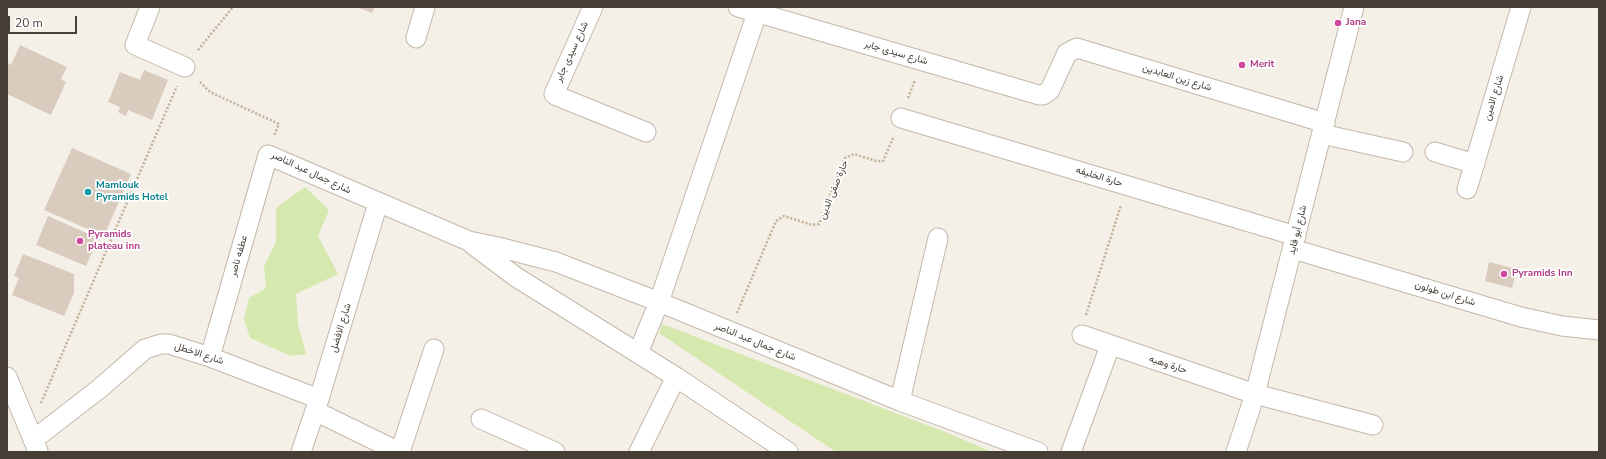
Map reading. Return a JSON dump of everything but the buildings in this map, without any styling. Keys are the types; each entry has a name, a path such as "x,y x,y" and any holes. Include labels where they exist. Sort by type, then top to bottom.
{"street":[{"path":"150,7 135,45 185,67"},
{"path":"416,38 425,7"},
{"name":"شارع سيدى جابر","path":"594,7 554,94 646,132"},
{"name":"شارع سيدى جابر","path":"738,7 1039,95 1047,93 1052,87"},
{"name":"شارع أبو فايد","path":"1236,452 1255,394 1354,7"},
{"name":"شارع الامين","path":"1467,189 1521,7"},
{"path":"638,353 659,302 757,13"},
{"name":"شارع زين العابدين","path":"1052,87 1067,53 1077,48 1323,128 1402,152"},
{"name":"حارة الخليفه","path":"901,118 1127,186 1295,242"},
{"path":"1435,152 1475,164"},
{"name":"شارع جمال عبد الناصر","path":"268,155 469,241 528,254 556,262 659,302 900,401 1038,452"},
{"name":"عطفه ناصر","path":"210,357 268,155"},
{"name":"شارع الافضل","path":"301,452 317,405 378,203"},
{"path":"900,401 938,238"},
{"name":"شارع جمال عبد الناصر","path":"469,241 516,277 676,377 780,450"},
{"name":"شارع ابن طولون","path":"1295,242 1521,317 1562,326 1599,330"},
{"name":"حارة وهبه","path":"1082,336 1255,394 1373,426"},
{"name":"شارع الاخطل","path":"34,441 99,389 145,349 161,344 169,344 210,357 317,405 400,452"},
{"path":"1071,452 1110,346"},
{"path":"400,452 434,349"},
{"path":"7,377 34,441"},
{"path":"640,452 676,377"},
{"path":"481,419 555,452"}],"path":[{"path":"34,441 185,67 233,7"},
{"name":"حارة صفى الدين","path":"730,332 776,220 784,216 812,225 819,224 845,158 854,154 876,162 882,161 885,158 922,61"},
{"name":"شارع جمال عبد الناصر","path":"185,67 210,92 279,124 268,155"},
{"path":"1082,336 1080,331 1127,186"}],"green space":[{"path":"305,187 329,210 318,236 338,274 296,294 298,324 306,354 291,356 250,338 244,319 249,298 266,288 264,266 276,242 276,208"},
{"path":"662,324 945,432 992,452 836,452 659,333"}],"place":[{"name":"Jana","path":"1338,23"},
{"name":"Merit","path":"1242,65"},
{"name":"Mamlouk Pyramids Hotel","path":"88,192"},
{"name":"Pyramids plateau inn","path":"80,241"},
{"name":"Pyramids Inn","path":"1504,274"}]}
